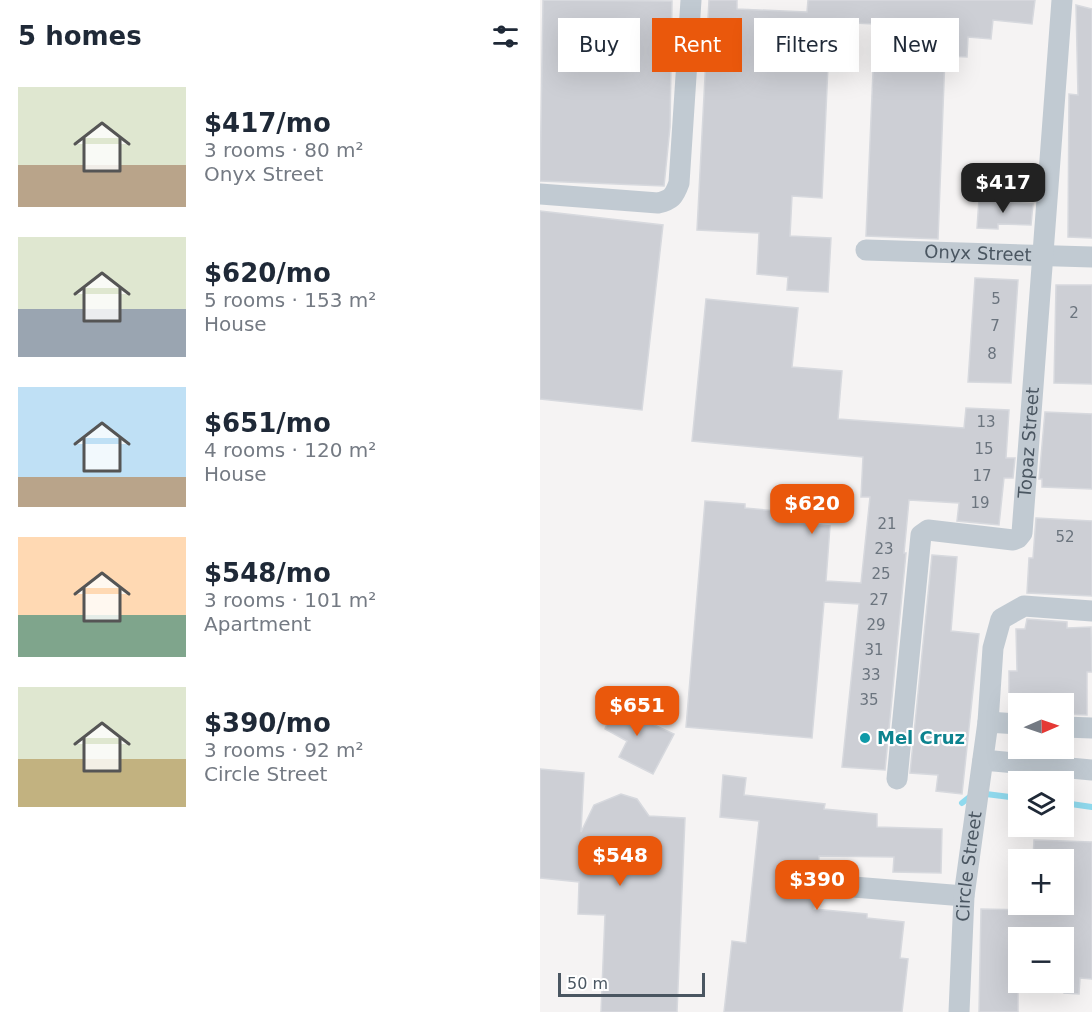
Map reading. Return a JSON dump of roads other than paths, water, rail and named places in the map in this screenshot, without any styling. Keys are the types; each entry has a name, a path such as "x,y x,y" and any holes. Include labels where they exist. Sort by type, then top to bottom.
{"street":[{"path":"540,194 658,203 670,200 675,194 679,183 691,0"},
{"name":"Topaz Street","path":"897,779 921,535 927,530 1013,540 1022,533 1062,0"},
{"name":"Onyx Street","path":"866,250 1092,257"},
{"name":"Circle Street","path":"959,1012 964,896 988,722 993,648 1001,619 1024,606 1092,611"},
{"path":"988,722 1008,723"},
{"path":"1074,727 1092,728"},
{"path":"983,760 1092,770"},
{"path":"829,885 964,896"}],"waterway":[{"path":"986,794 1008,797"},
{"path":"962,803 972,795"},
{"path":"1074,804 1092,807"}],"place":[{"name":"Mel Cruz","path":"865,738"}]}
